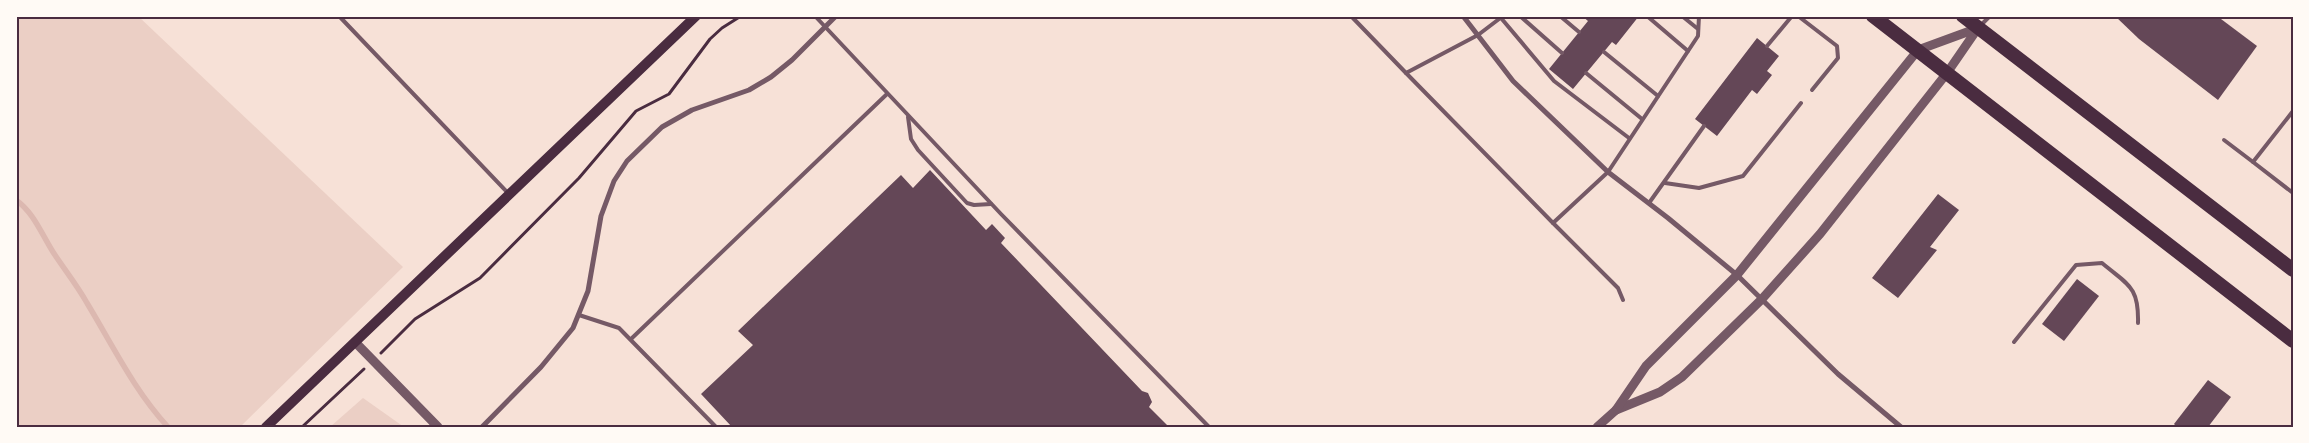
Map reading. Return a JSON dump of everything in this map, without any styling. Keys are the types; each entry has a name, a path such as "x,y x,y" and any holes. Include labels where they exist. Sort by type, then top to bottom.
{"highway":[{"path":"1873,16 1948,72 2293,341"},
{"path":"1963,16 2293,270"}],"main road":[{"path":"266,427 696,16"}],"street":[{"path":"482,427 546,360 573,328 588,290 601,216 614,181 628,161 647,140 669,122 692,110 749,90 771,77 792,60 836,16"},
{"path":"1463,16 1514,81 1608,172 1649,203 1737,276 1838,374 1901,427"},
{"path":"1597,427 1616,410 1646,366 1737,276 1918,50 1978,28"},
{"path":"1616,410 1660,392 1682,377 1762,300 1820,234 1948,72 1978,28"},
{"path":"355,342 438,427"}],"lane":[{"path":"339,16 510,195"},
{"path":"815,16 991,204 1209,427"},
{"path":"1352,16 1618,288 1622,300"},
{"path":"1520,16 1562,53"},
{"path":"1560,16 1579,32"},
{"path":"1647,16 1688,51"},
{"path":"1682,16 1698,29"},
{"path":"1553,223 1608,172 1698,36 1700,16"},
{"path":"1767,46 1792,16"},
{"path":"1798,16 1837,46 1838,58 1812,90"},
{"path":"1978,28 1990,16"},
{"path":"1406,73 1478,35 1502,17 1554,81 1629,138"},
{"path":"1604,52 1658,96"},
{"path":"1586,73 1642,119"},
{"path":"631,339 886,94"},
{"path":"1665,183 1699,188 1743,176 1801,104"},
{"path":"2253,162 2293,111"},
{"path":"908,117 911,139 918,150 966,202 974,205 991,204"},
{"path":"1649,203 1704,126"},
{"path":"2224,140 2293,193"},
{"path":"2014,342 2060,282 2076,265 2082,264 2102,263 2133,290 2139,302 2138,323"},
{"path":"579,314 619,328 716,427"}],"path":[{"path":"302,427 415,319 480,278 579,178 636,111 668,94 710,39 722,28 741,16"}],"shaded area":[{"path":"16,16 138,16 403,267 240,427 18,427 16,425"},
{"path":"363,398 404,427 330,427"}],"building":[{"path":"1582,16 1639,16 1616,45 1612,42 1573,89 1549,69 1588,21"},
{"path":"2115,16 2217,16 2257,46 2218,100 2139,39"},
{"path":"1757,38 1779,56 1767,71 1772,75 1757,94 1752,90 1717,136 1695,119"},
{"path":"930,170 986,230 992,224 1005,238 1001,243 1142,391 1148,393 1152,402 1149,407 1169,427 732,427 701,394 753,345 738,331 901,175 913,188"},
{"path":"1938,194 1959,210 1930,247 1937,250 1898,298 1872,278"},
{"path":"2077,279 2099,296 2064,341 2042,324"},
{"path":"2208,380 2231,397 2208,427 2177,427 2174,424"}],"waterway":[{"path":"16,200 28,211 83,296 134,383 168,427"}]}
